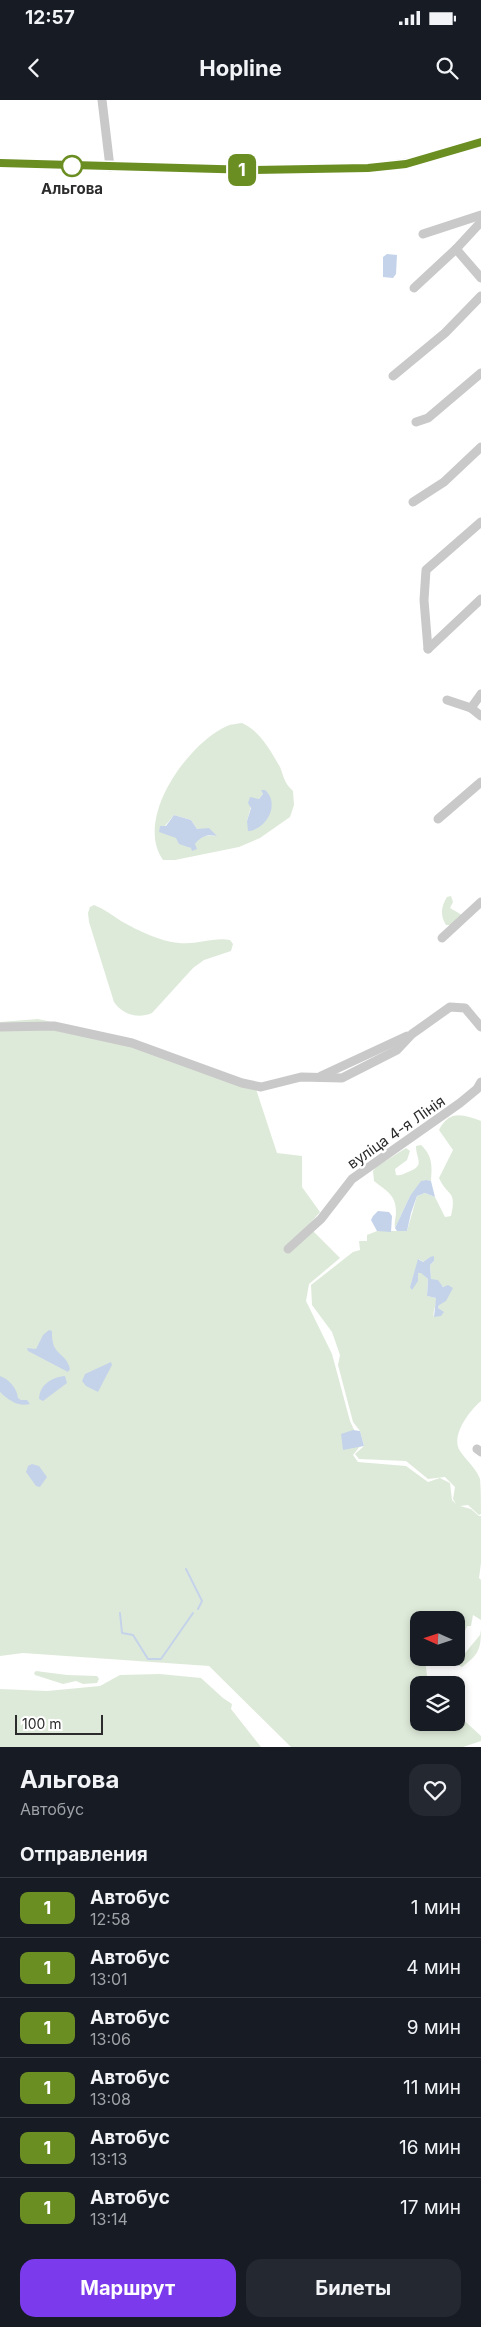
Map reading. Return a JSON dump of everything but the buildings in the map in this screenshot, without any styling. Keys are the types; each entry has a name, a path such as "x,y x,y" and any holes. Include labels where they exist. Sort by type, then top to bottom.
{"street":[{"path":"102,100 110,167"},
{"path":"0,163 254,170 388,166 406,164 481,142"},
{"path":"423,234 481,215"},
{"path":"414,288 456,249 481,222"},
{"path":"456,249 481,278"},
{"path":"392,376 445,333 481,296"},
{"path":"416,422 428,418 481,373"},
{"path":"413,502 444,482 481,447"},
{"path":"481,522 426,570 424,600 428,649 481,599"},
{"path":"471,708 481,694"},
{"path":"447,700 471,708 481,716"},
{"path":"438,819 481,782"},
{"path":"442,938 481,902"},
{"path":"0,1028 54,1026 132,1043 242,1083 261,1087 301,1077 342,1078 397,1050 412,1034 450,1006 465,1008 481,1027"},
{"name":"вуліца 4-я Лінія","path":"288,1249 321,1219 352,1179 460,1103 481,1082"}],"green space":[{"path":"242,723 254,731 264,742 280,767 286,783 293,791 294,805 290,817 260,838 239,847 175,860 163,860 156,843 155,824 160,804 169,784 196,749 212,735 232,724","holes":["261,791 272,805 247,821 253,799 259,799 263,794","174,815 191,820 197,829 206,829 217,836 204,836 191,848 160,826 165,826"]},
{"path":"451,896 453,902 450,908 462,915 452,925 446,925 442,915 442,907 447,897"},
{"path":"94,905 128,925 157,938 186,943 217,939 230,940 233,944 231,951 204,960 193,968 152,1013 141,1016 131,1015 114,1002 89,922 88,913 90,907"},
{"path":"38,1019 122,1037 254,1083 277,1153 302,1156 302,1187 320,1212 308,1226 340,1258 309,1284 306,1301 332,1354 350,1421 361,1445 353,1455 358,1462 406,1466 428,1482 440,1478 450,1483 452,1500 456,1504 453,1499 455,1487 445,1477 428,1479 406,1461 359,1459 355,1454 364,1446 360,1431 353,1422 338,1365 340,1355 332,1332 312,1305 311,1285 353,1252 360,1250 359,1241 367,1241 367,1235 377,1231 407,1231 417,1196 425,1193 435,1197 445,1217 451,1216 453,1207 452,1197 439,1178 453,1150 439,1130 443,1123 452,1116 463,1116 481,1121 481,1401 472,1410 459,1431 458,1445 460,1451 480,1479 481,1514 479,1515 468,1505 460,1506 471,1509 479,1516 481,1516 481,1563 479,1578 481,1580 481,1620 473,1615 471,1626 467,1626 465,1631 465,1611 410,1611 410,1666 426,1666 427,1676 410,1676 410,1731 465,1731 465,1721 481,1736 481,1741 463,1747 291,1747 209,1666 23,1653 0,1656 0,1022","holes":["430,1257 434,1261 430,1265 431,1279 444,1287 438,1308 441,1311 434,1317 436,1298 427,1296 428,1279 421,1272 418,1273 410,1287 419,1259 423,1262"]},
{"path":"421,1145 430,1158 431,1181 427,1180 410,1196 395,1228 396,1206 390,1194 374,1181 373,1171 376,1167 406,1148 410,1151 407,1160 395,1169 396,1175 402,1175 414,1169 419,1162 416,1146"},
{"path":"481,1630 477,1652 465,1665 465,1653 480,1635"},
{"path":"36,1671 97,1676 99,1679 97,1683 83,1684 76,1681 63,1684 35,1675"},
{"path":"160,1674 201,1678 232,1704 231,1709 261,1747 0,1747 0,1689 47,1691 100,1686 120,1675"}],"water":[{"path":"387,254 397,255 396,274 393,278 383,277 383,257"},
{"path":"261,790 265,790 270,796 272,802 271,809 266,821 255,830 248,831 247,821 251,808 248,803 250,797 259,799 263,794"},
{"path":"174,815 191,820 197,829 209,828 217,836 202,837 195,844 197,849 192,851 191,848 179,844 176,838 159,832 160,826 166,826"},
{"path":"421,1181 431,1181 435,1197 425,1193 417,1196 407,1231 397,1231 395,1228 410,1196"},
{"path":"378,1211 389,1212 392,1216 391,1232 377,1231 371,1220"},
{"path":"434,1256 434,1261 430,1265 431,1279 438,1280 443,1287 448,1285 453,1288 446,1301 439,1305 438,1308 444,1312 441,1316 434,1317 436,1298 427,1296 428,1279 421,1273 418,1273 418,1281 412,1290 410,1287 418,1259 423,1262"},
{"path":"49,1330 52,1331 52,1339 56,1350 68,1363 70,1369 68,1372 28,1351 27,1348 36,1349 43,1335"},
{"path":"111,1362 112,1365 98,1392 86,1386 82,1381 85,1374"},
{"path":"0,1376 12,1384 18,1398 27,1400 30,1404 17,1404 3,1395 0,1392"},
{"path":"65,1376 67,1383 43,1401 39,1399 41,1390 47,1383 55,1378"},
{"path":"353,1430 360,1431 364,1446 343,1450 341,1434"},
{"path":"32,1464 39,1466 47,1477 40,1487 36,1486 26,1472 28,1466"}],"waterway":[{"path":"186,1569 202,1601 198,1609"},
{"path":"120,1613 122,1633 133,1635 148,1659 161,1659 193,1613"}],"bus line":[{"name":"1","path":"0,163 254,170 368,168 406,164 481,142"}],"place":[{"name":"Альгова","path":"72,166"}]}
